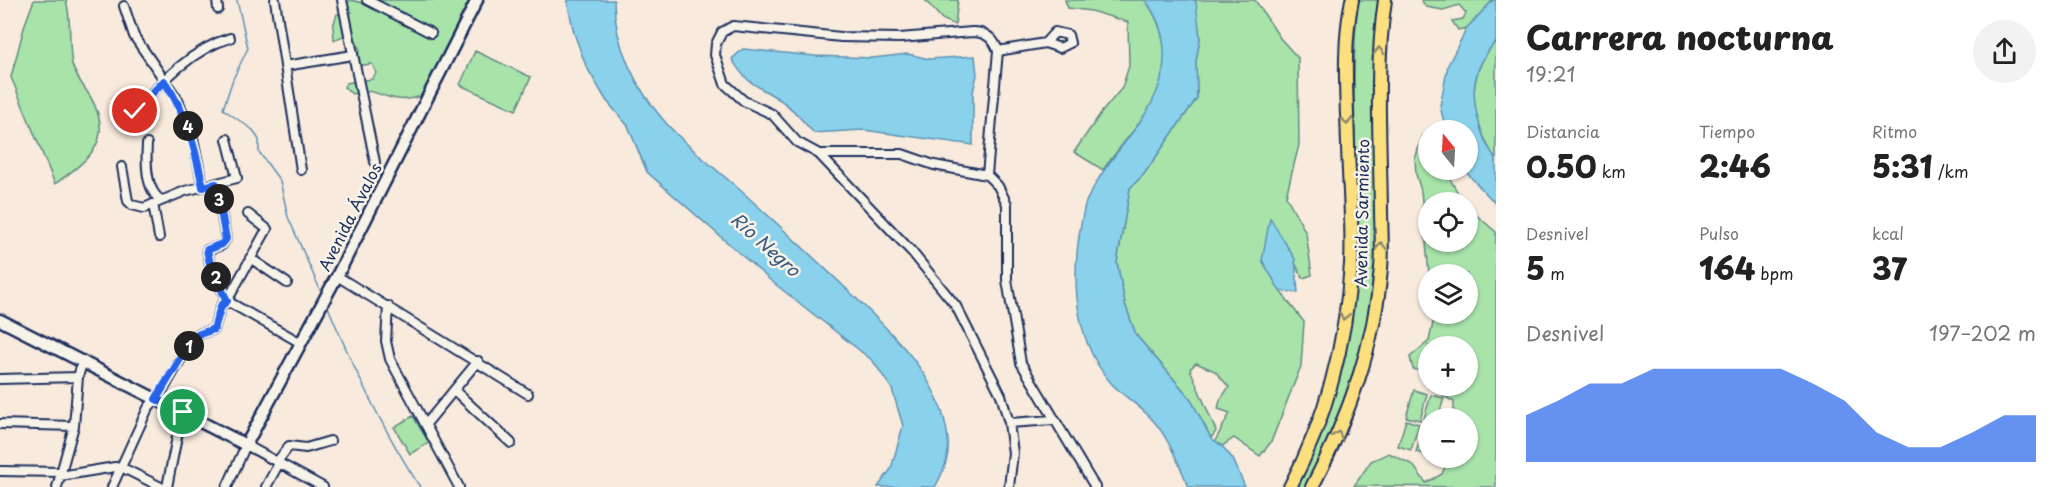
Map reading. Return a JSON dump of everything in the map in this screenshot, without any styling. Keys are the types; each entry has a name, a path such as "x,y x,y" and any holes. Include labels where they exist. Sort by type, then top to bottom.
{"main road":[{"name":"Avenida Sarmiento","path":"1290,487 1320,421 1334,373 1347,304 1351,262 1347,38 1352,0"},
{"name":"Avenida Sarmiento","path":"1312,487 1336,441 1358,381 1370,344 1377,306 1381,266 1379,39 1385,0"}],"street":[{"path":"217,0 218,9"},
{"path":"274,0 301,170"},
{"path":"342,0 375,162"},
{"path":"367,0 431,33"},
{"name":"Avenida Ávalos","path":"246,445 337,276 477,0"},
{"path":"124,6 134,36 178,100 193,138 203,187"},
{"path":"987,175 998,51 995,43 983,32 900,38 852,37 733,26 722,32 716,44 715,55 724,84 732,93 772,114 797,142 819,154 912,252 956,306 1001,395 1009,423 1013,453 1009,487"},
{"path":"135,111 164,81 210,44 230,38"},
{"path":"998,51 1045,43"},
{"path":"285,66 353,55"},
{"path":"122,167 128,201 132,205 144,208 203,187 237,178 227,138"},
{"path":"147,144 148,176 157,202 159,237"},
{"path":"819,154 842,156 874,152 902,154 934,165 987,175 998,186 1007,204 1007,280 1021,363 1095,487"},
{"path":"839,175 837,164 842,156"},
{"path":"216,184 226,239 222,244 207,250 210,264 227,301 301,343"},
{"path":"112,487 123,468 148,408 156,399 194,336 214,329 221,306 227,301 267,229 248,214"},
{"path":"250,258 287,283"},
{"path":"337,276 528,394"},
{"path":"388,306 386,341 390,359 459,487"},
{"path":"3,325 83,360 323,487"},
{"path":"57,487 74,426 78,377 83,360"},
{"path":"426,424 478,361"},
{"path":"0,379 78,377"},
{"path":"455,391 511,442"},
{"path":"167,487 183,412"},
{"path":"1009,423 1053,420"},
{"path":"0,424 74,426"},
{"path":"266,487 289,446 306,448 330,441"},
{"path":"227,487 246,445"},
{"path":"0,471 60,474 123,468 161,487"}],"green space":[{"path":"34,0 66,0 73,68 90,96 100,125 95,148 78,166 55,184 11,77"},
{"path":"351,0 363,3 363,0 470,0 421,96 402,99 371,91 352,94 344,87 346,83 372,79 376,73 372,64 354,66 360,50 352,32 334,40 333,26 337,14 348,16 352,12 347,3"},
{"path":"925,0 958,0 955,25 942,19"},
{"path":"1065,0 1145,0 1158,23 1162,36 1165,64 1160,90 1148,111 1103,170 1074,152 1122,88 1129,66 1128,22 1091,11 1068,8"},
{"path":"1194,0 1255,0 1280,38 1298,58 1299,145 1286,196 1306,233 1312,275 1303,278 1271,219 1280,291 1304,322 1301,366 1271,442 1260,456 1234,438 1222,446 1215,441 1230,413 1218,409 1220,400 1229,387 1215,371 1196,363 1190,369 1216,431 1211,438 1190,398 1136,335 1125,304 1117,262 1130,188 1144,174 1197,98 1196,61 1200,38"},
{"path":"1358,0 1379,0 1375,98 1376,277 1359,359 1341,411 1307,487 1295,487 1332,398 1350,329 1357,229 1354,76"},
{"path":"1421,0 1493,0 1467,28 1458,30 1452,21 1463,19 1466,13 1459,5 1443,10 1426,7"},
{"path":"1496,41 1496,161 1481,130 1474,100 1478,70"},
{"path":"475,51 531,77 516,110 460,85"},
{"path":"1418,150 1418,180 1451,180 1457,192 1421,192 1416,174 1415,158"},
{"path":"1478,216 1496,232 1496,487 1354,486 1371,461 1389,453 1413,465 1426,483 1442,474 1444,468 1478,468 1478,408 1454,408 1454,402 1444,396 1478,396 1478,336 1430,336 1433,324 1478,324 1478,264 1428,264 1427,252 1478,252"},
{"path":"1418,350 1418,370 1413,369 1410,357"},
{"path":"1414,390 1418,391 1418,396 1426,396 1423,408 1418,408 1418,420 1406,417"},
{"path":"1431,396 1444,398 1441,408 1427,408"},
{"path":"413,416 429,443 410,454 394,427"},
{"path":"1406,420 1418,424 1411,450 1398,446"}],"water":[{"name":"Río Negro","path":"567,0 614,0 615,17 623,50 636,81 655,110 692,149 853,295 914,360 936,397 944,418 948,440 945,464 935,487 878,487 891,469 903,426 892,389 873,361 770,280 647,172 628,126 606,100 586,66 574,33"},
{"path":"1145,0 1194,0 1196,2 1200,38 1196,61 1197,98 1144,174 1130,188 1117,262 1125,304 1136,335 1190,398 1211,438 1222,446 1233,459 1245,487 1189,487 1162,432 1144,412 1111,383 1097,364 1087,343 1081,321 1076,274 1080,228 1085,205 1105,170 1148,110 1162,77 1164,51 1162,36 1157,21"},
{"path":"1493,0 1496,0 1496,41 1480,65 1474,88 1478,120 1444,120 1440,106 1448,65 1467,28"},
{"path":"743,49 815,56 873,58 908,54 929,59 975,56 977,75 973,92 973,145 863,130 814,133 787,105 754,85 743,75 732,59"},
{"path":"1478,120 1485,141 1496,161 1496,204 1473,180 1478,180"},
{"path":"1270,218 1295,259 1298,293 1280,291 1262,260"}],"waterway":[{"path":"237,0 248,48 233,79 223,109 253,130 259,140 259,152 280,181 288,217 321,292"},
{"path":"328,307 370,399 420,487"}],"route":[{"path":"135,111 164,81 178,100 193,138 203,187 216,184 226,239 222,244 207,250 210,264 227,301 221,306 214,329 194,336 156,399 183,412"}]}
